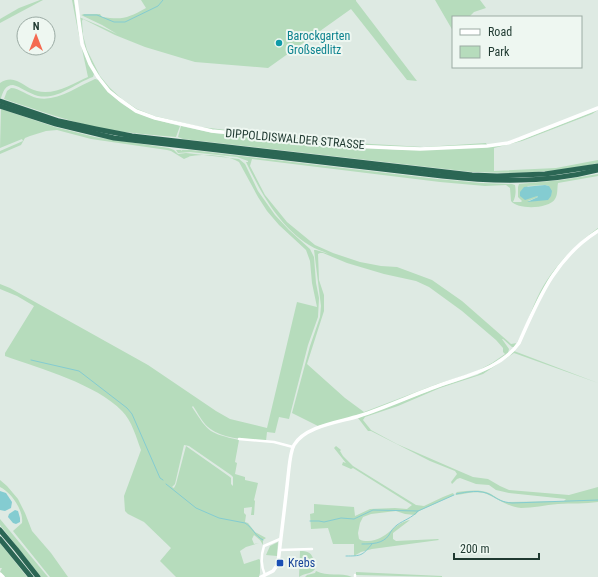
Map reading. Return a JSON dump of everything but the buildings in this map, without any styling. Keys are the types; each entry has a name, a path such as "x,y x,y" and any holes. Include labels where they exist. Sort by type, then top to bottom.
{"highway":[{"path":"0,101 96,130 176,144 407,172 491,181 516,181 560,177 598,170"},
{"path":"0,106 76,130 114,138 472,175 497,176 545,174 598,166"},
{"path":"0,530 38,577"},
{"path":"0,539 31,577"}],"street":[{"name":"DIPPOLDISWALDER STRASSE","path":"76,0 80,33 90,64 102,82 119,99 145,115 212,131 265,136 326,145 420,149 487,146 513,141 598,108"},
{"path":"280,539 264,546 262,552 263,576 273,571 277,567 293,447 301,437 321,426 358,416 439,386 477,374 515,350 520,343 540,296 561,264 572,251 598,231"},
{"path":"240,439 274,442 293,447"},
{"path":"280,550 312,549"},
{"path":"0,574 3,577"}],"green space":[{"path":"43,0 0,23 0,19 19,8"},
{"path":"72,0 74,0 78,30 94,74 93,77 53,96 46,97 32,94 10,85 5,89 0,98 0,83 6,80 15,80 37,91 50,92 64,88 88,77 77,26"},
{"path":"141,0 356,0 417,81 407,80 351,9 268,68 195,62 145,47 115,35 83,19 83,35 87,50 100,76 97,74 86,51 79,17 117,34 81,15 84,14 100,14 102,17 109,18 125,17 146,8"},
{"path":"435,0 480,0 486,8 474,12 470,16 452,16 452,29"},
{"path":"100,76 122,99 137,109 155,116 201,127 319,141 424,147 486,143 487,145 424,148 401,147 328,143 213,130 155,117 137,110 129,105 109,89"},
{"path":"95,79 99,80 121,103 136,112 153,119 180,126 176,137 104,129 66,119 4,99 7,91 11,88 17,89 37,98 52,98 67,93"},
{"path":"1,109 55,127 95,137 169,148 178,154 186,153 205,155 191,156 184,159 167,150 91,139 57,130 46,131 25,138 21,145 0,154 0,151 23,141 22,139 0,148"},
{"path":"598,110 592,114 522,141 494,148 494,171 556,168 598,160 598,163 551,171 504,173 472,172 183,139 178,137 181,126 213,133 270,138 302,143 401,150 487,147 519,141"},
{"path":"176,150 191,150 438,179 512,184 515,185 516,189 513,202 522,201 518,197 519,184 562,180 598,174 598,176 558,183 557,196 552,202 547,205 526,207 515,204 511,201 510,188 506,185 485,186 440,182 252,159 250,166 265,195 287,222 315,245 360,262 397,267 432,280 462,301 511,344 517,343 514,347 512,347 502,339 509,349 508,353 486,368 357,416 318,426 292,413 310,346 320,317 321,306 314,250 329,254 309,245 298,237 280,219 258,185 246,162 248,161 237,157 190,152 178,153","holes":["527,186 549,186 538,201 528,201 538,197","320,253 384,274 416,281 429,287 462,311 496,340 503,348 503,352 505,354 475,372 437,384 364,412 345,398 307,364 324,311 324,295 319,280 318,254"]},
{"path":"229,158 239,159 245,164 258,191 275,215 310,249 314,257 319,298 318,317 308,345 289,419 279,417 275,433 267,432 266,441 236,438 220,434 206,425 193,406 192,407 202,422 211,431 221,436 239,440 235,462 237,463 235,474 245,477 245,480 258,483 254,500 254,515 251,515 252,507 244,508 244,513 246,515 245,522 248,523 255,532 266,538 263,540 263,545 254,535 252,539 254,544 259,543 246,547 240,551 244,564 259,559 260,560 259,577 176,577 160,561 171,548 144,522 125,511 124,496 141,450 128,419 111,401 83,385 5,356 5,353 34,306 17,296 0,289 0,284 10,288 148,365 230,419 267,428 297,302 317,307 312,283 310,261 306,250 279,225 267,211 239,162","holes":["184,445 189,446 231,475 233,477 233,486 231,484 230,477 186,446 176,484 174,488 172,487 175,484"]},
{"path":"598,229 572,250 579,243"},
{"path":"572,250 552,274 539,296 522,336 517,343 543,287 556,268 563,259"},
{"path":"514,351 598,383 514,353 483,374 440,388 398,406 365,417 363,420 371,430 397,444 473,477 488,479 509,490 569,495 598,487 598,502 521,508 511,506 480,492 456,495 457,492 481,491 489,493 506,502 564,501 566,499 509,493 496,490 489,485 476,484 460,478 452,484 451,482 457,474 455,471 430,461 371,431 368,431 358,418 439,387 477,375"},
{"path":"336,446 341,450 340,451 343,456 353,466 416,505 424,506 453,493 454,495 419,511 415,515 396,511 371,514 363,517 358,533 359,539 362,541 368,541 381,538 399,524 410,520 393,533 393,539 396,541 439,540 372,549 354,556 354,544 333,544 328,528 311,529 310,514 314,513 314,504 354,507 355,516 370,509 407,509 412,505 353,468 351,469 342,465 343,462 346,463 334,448"},
{"path":"0,480 18,499 32,531 51,553 68,577 50,577 13,531 22,523 21,513 12,497 0,487"},
{"path":"0,519 48,577 41,577 0,525"},
{"path":"278,542 277,556 266,555 270,546"},
{"path":"0,543 27,577 5,577 0,572 2,568 0,568"},
{"path":"300,551 308,552 312,556 315,569 312,572 299,577"},
{"path":"316,571 325,574 352,577 305,577 315,573"},
{"path":"356,572 442,576 442,577 356,575"}],"water":[{"path":"549,186 552,191 548,200 527,202 538,197 525,200 520,196 520,192 524,187"},
{"path":"0,491 6,493 12,502 11,508 5,511 0,510"},
{"path":"15,510 18,511 20,518 20,522 16,524 13,523 8,517 9,514"}],"waterway":[{"path":"84,15 97,15 114,22 125,22 158,6 163,0"},
{"path":"31,360 79,371 127,408 132,414 160,478 163,480"},
{"path":"166,484 196,508 219,518 245,523 263,540"},
{"path":"456,494 465,492 482,492 512,503 598,500"},
{"path":"310,521 324,522 341,518 354,519 373,510 418,511 454,495"},
{"path":"362,544 377,543 384,540 396,526 418,511"},
{"path":"346,556 361,554 372,544"}],"place":[{"name":"Barockgarten Großsedlitz","path":"279,43"},
{"name":"Krebs","path":"280,563"}]}
